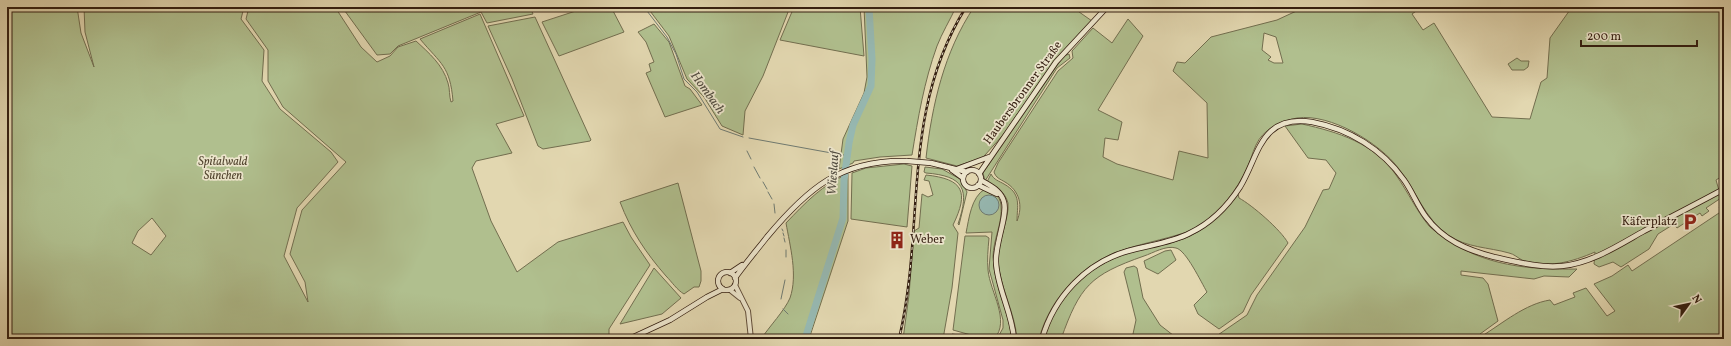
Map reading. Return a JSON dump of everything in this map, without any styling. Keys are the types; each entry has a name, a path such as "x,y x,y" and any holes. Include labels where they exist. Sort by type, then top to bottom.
{"main road":[{"name":"Haubersbronner Straße","path":"989,157 1056,62 1107,7"},
{"path":"1042,339 1051,316 1061,299 1088,271 1121,254 1182,237 1204,226 1224,208 1243,181 1257,148 1264,137 1280,126 1297,122 1312,122 1341,130 1363,141 1380,153 1402,177 1432,225 1461,247 1536,266 1564,266 1590,259 1724,189"},
{"path":"957,170 989,157"},
{"path":"629,339 658,327 723,289 730,290 735,285 735,278 747,262 801,199 832,177 855,167 874,163 907,161 931,163 950,169 967,172 975,171 989,157"},
{"path":"950,169 963,178 964,183 972,188 978,185 980,180 979,174 989,157"},
{"path":"975,171 979,174"},
{"path":"963,178 967,172"},
{"path":"980,180 997,190 1005,205 1005,214 997,244 996,264 1012,322 1014,339"},
{"path":"978,185 990,189 1002,197"},
{"path":"707,297 718,283 720,275 730,273 747,262"},
{"path":"730,273 735,278"},
{"path":"718,283 723,289"}],"street":[{"path":"735,285 750,318 751,339"},
{"path":"730,290 740,298"}],"green space":[{"name":"Spitalwald Sünchen","path":"7,7 77,7 81,33 94,67 85,32 84,7 244,7 241,19 264,50 262,81 280,109 331,152 338,162 297,208 284,256 308,302 305,282 290,254 302,210 346,162 283,107 268,81 268,50 246,19 249,7 335,7 361,47 377,62 390,56 398,47 416,41 435,60 443,71 449,85 451,102 453,101 452,89 447,73 439,60 420,39 480,14 524,116 496,124 512,153 476,161 472,168 491,221 517,272 558,242 623,222 631,237 650,265 609,329 609,339 7,339","holes":["152,218 166,236 151,255 132,243 138,231"]},
{"path":"342,7 530,7 533,14 487,23 481,12 398,46 390,54 377,55"},
{"path":"588,7 611,7 624,32 559,56 542,22"},
{"path":"647,7 790,7 763,76 745,111 743,135 722,126 704,97 687,79 669,36"},
{"path":"794,7 860,7 864,56 780,40"},
{"path":"864,7 956,7 939,41 928,73 912,155 880,157 854,161 853,163 839,169 843,139 864,93 867,77"},
{"path":"974,7 1072,7 1092,21 1054,61 1003,135 985,155 982,158 957,166 926,158 936,99 947,61 964,24"},
{"path":"1305,7 1422,7 1412,14 1423,30 1434,23 1492,117 1530,119 1541,82 1547,78 1550,38 1572,7 1724,7 1724,175 1716,180 1720,194 1724,192 1724,196 1706,208 1709,211 1702,216 1700,213 1677,228 1674,224 1658,234 1649,249 1621,267 1613,262 1599,267 1594,264 1595,252 1577,259 1559,263 1531,263 1514,255 1478,247 1448,235 1426,212 1405,177 1391,159 1380,149 1339,125 1324,120 1297,118 1285,121 1263,134 1256,145 1246,171 1235,189 1214,215 1196,228 1187,232 1114,253 1088,267 1067,287 1058,299 1050,312 1039,339 1017,339 1016,329 999,271 998,261 999,246 1007,215 1008,203 1000,190 987,182 991,174 995,179 1014,192 1018,205 1017,221 1020,204 1017,194 1010,186 997,177 994,172 998,163 1058,71 1073,58 1072,51 1093,28 1112,43 1128,19 1143,36 1098,110 1122,122 1118,140 1105,138 1103,157 1117,164 1173,180 1179,151 1208,158 1207,103 1173,71 1177,62 1185,63 1211,37 1277,20","holes":["1264,33 1276,37 1283,63 1274,63 1268,60 1271,57 1262,50"]},
{"path":"535,17 591,140 590,141 543,149 538,146 512,79 488,26"},
{"path":"654,24 669,42 685,86 690,89 702,105 665,117 646,73 651,71 649,64 654,62 646,42 638,32"},
{"path":"1069,54 1070,58 1057,68 985,181 983,173 1056,67 1064,56"},
{"path":"1517,58 1521,61 1529,61 1528,67 1524,70 1512,70 1508,64"},
{"path":"1302,124 1342,135 1354,140 1377,155 1396,175 1429,226 1459,247 1491,260 1508,264 1525,267 1577,269 1569,277 1544,276 1534,279 1461,271 1461,275 1483,278 1488,284 1498,321 1480,334 1482,336 1532,305 1550,300 1554,305 1575,297 1573,293 1586,288 1607,316 1615,311 1594,284 1612,276 1628,265 1632,271 1722,211 1719,207 1724,203 1724,339 1212,339 1247,315 1257,295 1305,227 1323,190 1329,189 1336,173 1326,160 1308,158 1285,126"},
{"path":"904,164 912,166 907,227 851,219 852,173 866,168"},
{"path":"925,167 942,169 960,179 967,192 959,225 963,202 961,186 949,177 924,172"},
{"path":"848,174 848,221 809,339 761,339 784,308 790,298 792,289 793,270 786,223 807,201 822,189"},
{"path":"926,175 939,177 955,184 960,189 962,196 958,214 953,225 958,233 952,288 943,339 903,339 909,295 914,231 919,228 922,194 928,197 933,195 929,181 924,180"},
{"path":"678,183 701,271 701,281 699,287 694,287 684,294 652,259 634,232 620,202"},
{"path":"985,189 998,197 1001,205 1001,218 993,251 993,257 996,278 1008,318 1012,339 997,339 1003,328 1003,320 989,269 992,232 966,233 974,203 980,193"},
{"path":"1238,194 1239,198 1245,201 1273,225 1288,243 1251,295 1243,312 1219,329 1198,314 1194,305 1207,292 1184,254 1180,250 1172,247 1126,263 1099,277 1081,294 1074,306 1061,339 1044,339 1055,310 1064,297 1087,275 1114,258 1128,253 1167,244 1190,236 1204,228 1216,218"},
{"path":"965,236 986,236 989,238 988,270 998,306 1001,324 999,332 994,339 951,339 952,334 971,337 971,335 953,330"},
{"path":"1171,250 1176,260 1158,274 1146,268 1144,261 1165,251"},
{"path":"1134,266 1137,268 1143,298 1160,325 1178,339 1136,339 1133,334 1136,320 1124,272 1126,268"},
{"path":"654,268 681,298 662,314 620,324"}],"water":[{"path":"989,195 996,198 999,205 996,212 989,215 982,212 979,205 982,198"}],"waterway":[{"name":"Hombach","path":"644,7 667,37 676,54 684,79 697,92 720,129 743,137"},
{"name":"Wieslauf","path":"805,339 843,218 844,180 853,125 871,86 872,59 869,7"},
{"name":"Hombach","path":"749,138 837,154"},
{"path":"747,151 751,159"},
{"path":"754,167 760,178"},
{"path":"763,182 767,189"},
{"path":"768,192 772,199"},
{"path":"774,204 775,213"},
{"path":"784,238 785,242"},
{"path":"786,250 786,257"},
{"path":"781,299 785,280"},
{"path":"783,309 788,314"}],"railway":[{"path":"899,339 907,296 912,254 918,170 923,129 931,88 945,47 966,7"}],"place":[{"name":"Käferplatz","path":"1690,222"},
{"name":"Weber","path":"897,240"}]}
